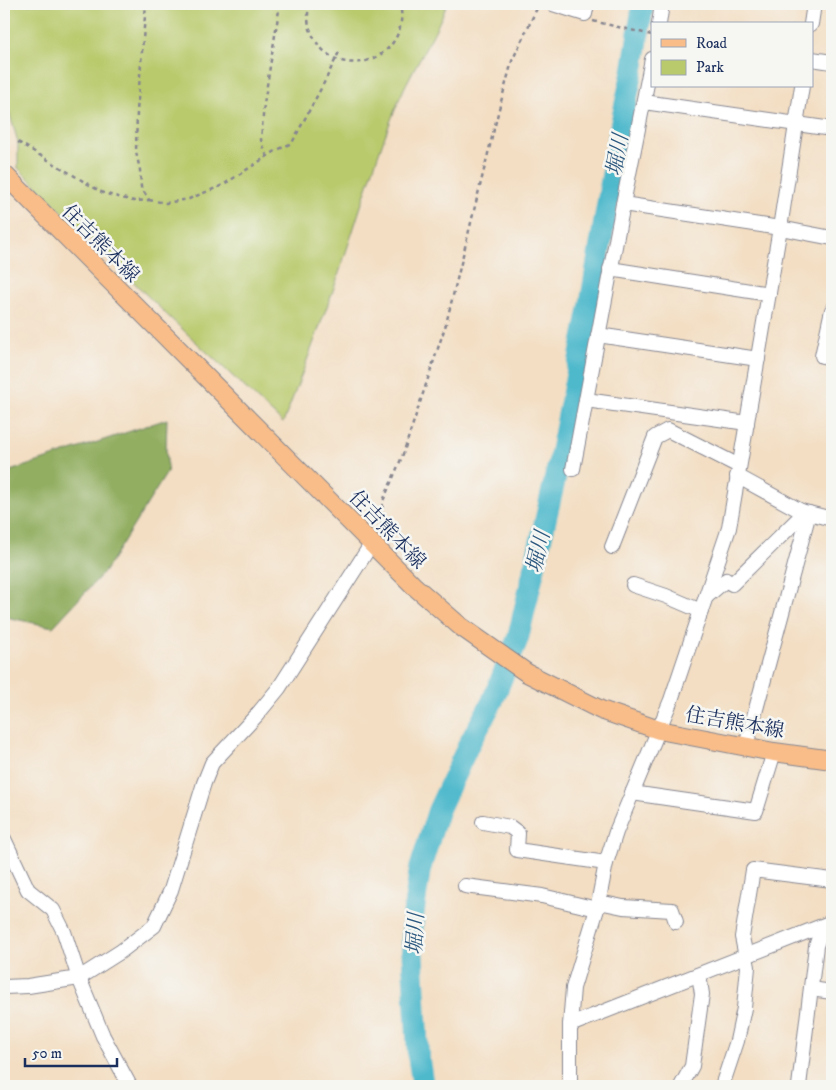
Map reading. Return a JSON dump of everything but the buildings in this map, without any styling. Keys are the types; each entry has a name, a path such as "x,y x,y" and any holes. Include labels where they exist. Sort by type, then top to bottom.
{"main road":[{"name":"住吉熊本線","path":"4,174 414,586 460,626 526,673 601,710 659,730 774,752 832,760"}],"street":[{"path":"542,4 585,14 587,4"},
{"path":"659,22 662,4"},
{"path":"811,22 814,4"},
{"path":"814,59 832,62"},
{"path":"574,469 610,269 651,64"},
{"path":"570,1086 570,1025 573,988 598,905 606,863 632,793 659,730 729,528 802,88"},
{"path":"644,102 832,129"},
{"path":"623,204 780,228 832,238"},
{"path":"610,269 769,294"},
{"path":"832,310 822,356 832,358"},
{"path":"598,335 758,359"},
{"path":"586,400 747,423"},
{"path":"612,547 655,437 668,430 805,512 832,519"},
{"path":"706,598 726,580 732,584 805,512"},
{"path":"746,746 805,512"},
{"path":"4,986 28,986 79,978 120,952 154,926 170,890 212,763 256,716 279,688 372,543"},
{"path":"633,584 701,611"},
{"path":"632,793 756,811 774,752"},
{"path":"483,822 510,828 518,833 517,850 606,863"},
{"path":"4,839 28,890 53,910 64,932 79,978 103,1036 130,1086"},
{"path":"722,1086 737,1041 744,1008 748,967 742,937 753,870 832,880"},
{"path":"465,886 598,905 672,910 676,922"},
{"path":"570,1025 829,925"},
{"path":"800,1086 816,946 829,925"},
{"path":"681,1086 692,1066 702,994 699,975"},
{"path":"811,989 832,992"}],"path":[{"path":"146,4 137,111 136,152 141,187 149,200"},
{"path":"267,157 261,140 264,104 280,4"},
{"path":"310,4 308,20 316,43 335,58 350,62 373,59 386,51 399,32 402,16 400,4"},
{"path":"372,543 381,529 383,501 402,457 446,324 496,118 512,61 542,4"},
{"path":"622,29 651,35"},
{"path":"18,142 102,193 134,202 149,200 166,203 189,199 223,185 292,143 340,50"}],"green space":[{"path":"4,4 447,4 401,95 374,165 335,285 283,423 166,314 18,168 18,142 4,95"},
{"path":"167,419 166,450 168,471 105,571 53,627 10,618 4,614 4,473"}],"waterway":[{"name":"堀川","path":"423,1086 418,1055 412,944 413,917 420,869 438,811 469,744 492,702 518,638 561,453 590,306 643,4"}]}
